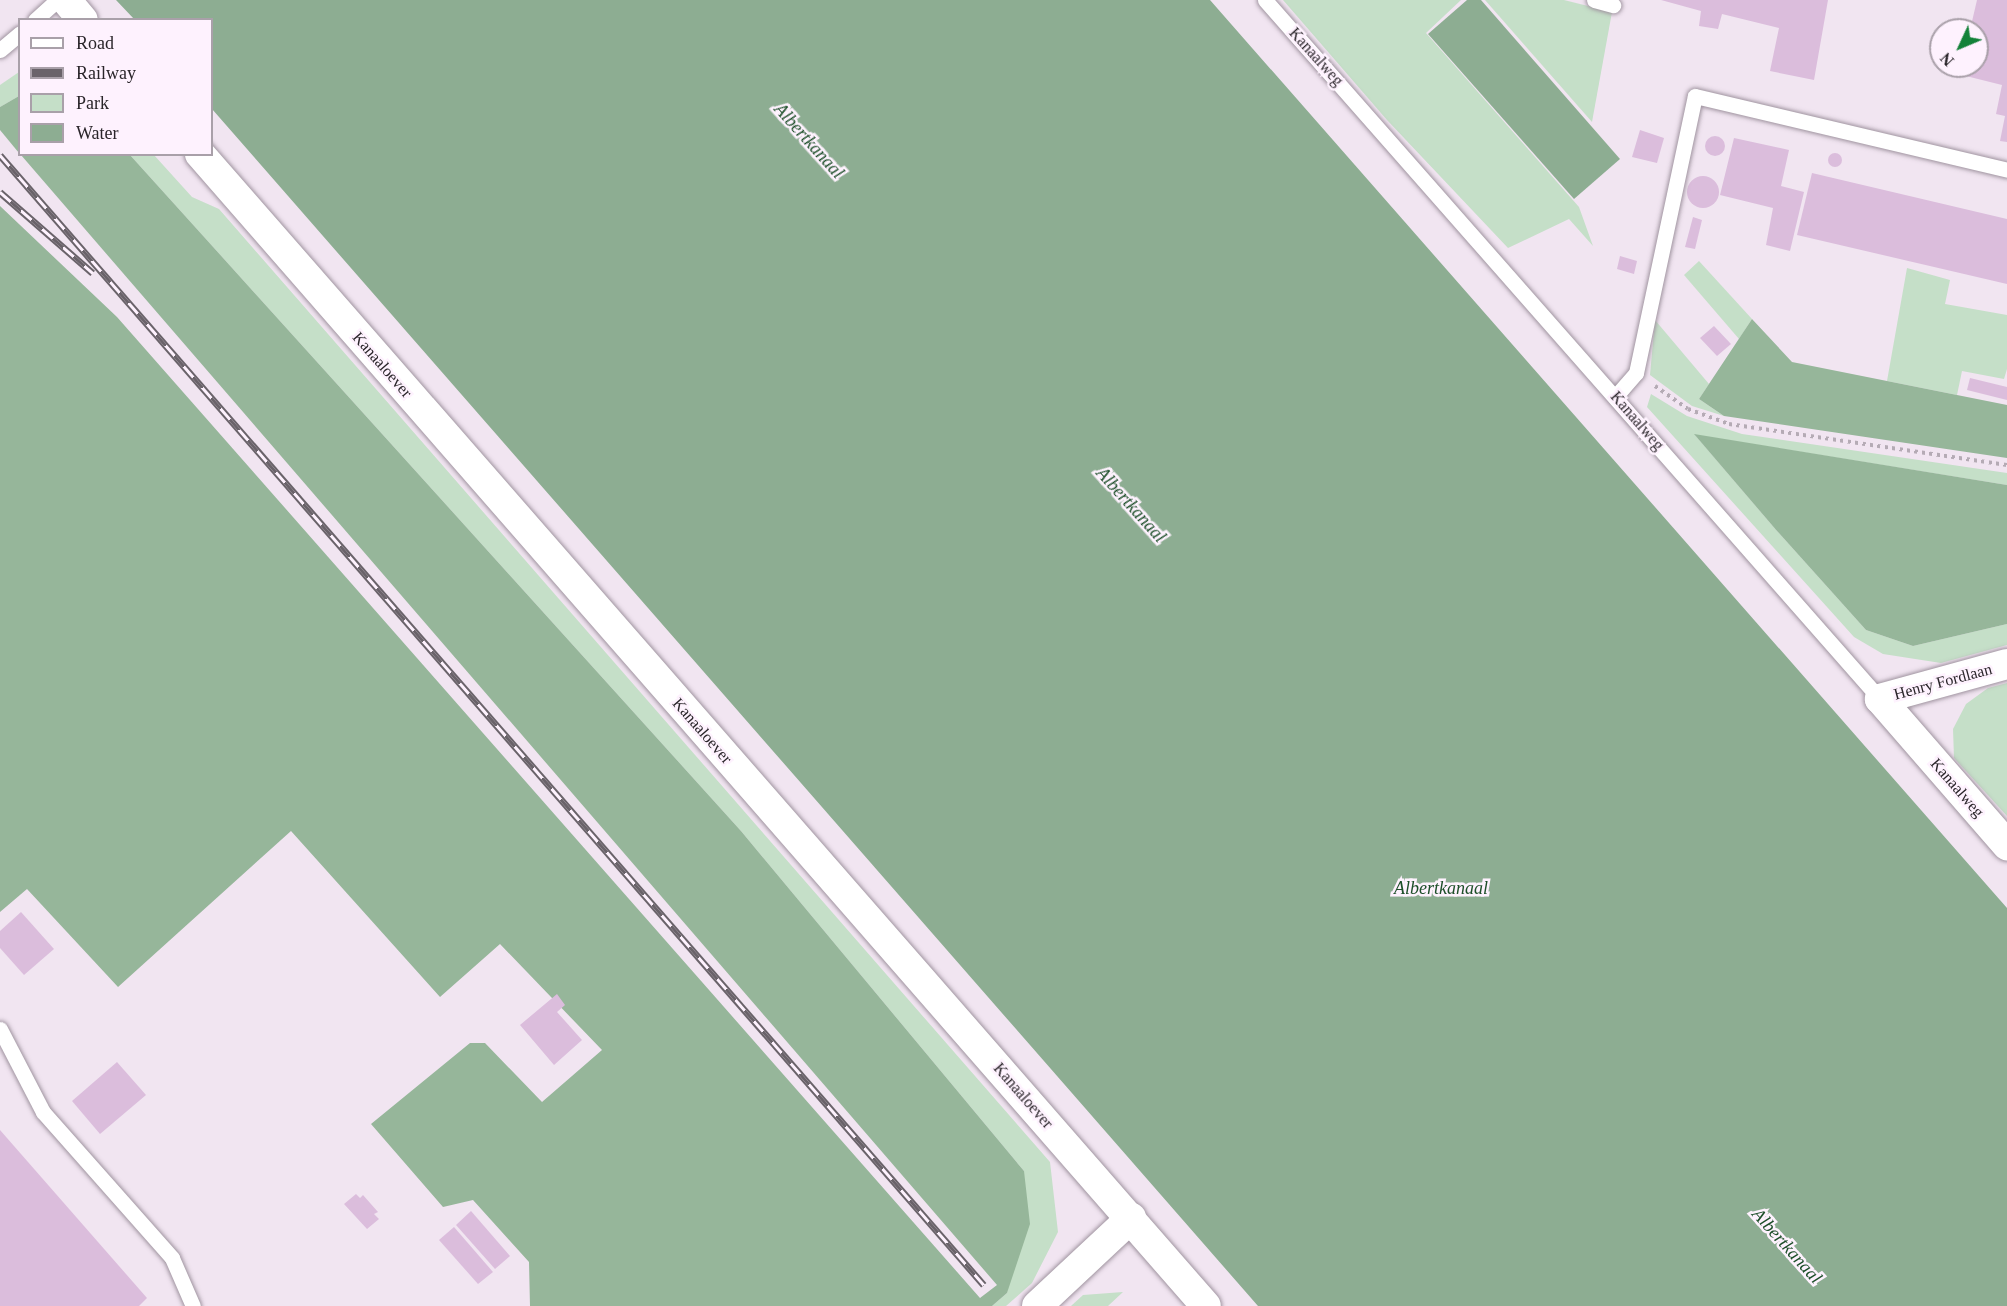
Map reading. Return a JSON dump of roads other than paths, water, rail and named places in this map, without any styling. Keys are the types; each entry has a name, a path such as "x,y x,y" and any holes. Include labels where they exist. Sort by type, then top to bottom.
{"street":[{"path":"66,0 81,18"},
{"name":"Kanaaloever","path":"202,156 497,497 1206,1306"},
{"name":"Henry Fordlaan","path":"1880,699 2007,664"},
{"name":"Kanaalweg","path":"1880,699 2007,845"},
{"path":"1037,1306 1131,1218"}],"lane":[{"path":"37,18 57,0"},
{"name":"Kanaalweg","path":"1265,0 1880,699"},
{"path":"1594,0 1613,5"},
{"path":"0,50 18,35"},
{"path":"1615,396 1636,373 1695,96 2007,170"},
{"path":"0,1029 43,1112 172,1258 193,1306"}],"water":[{"name":"Albertkanaal","path":"116,0 1210,0 2007,908 2007,1306 1258,1306 213,110 213,18 133,18"},
{"path":"1467,0 1481,0 1620,159 1574,199 1428,34"}],"railway":[{"path":"0,155 984,1285"},
{"path":"0,192 93,273"}]}
